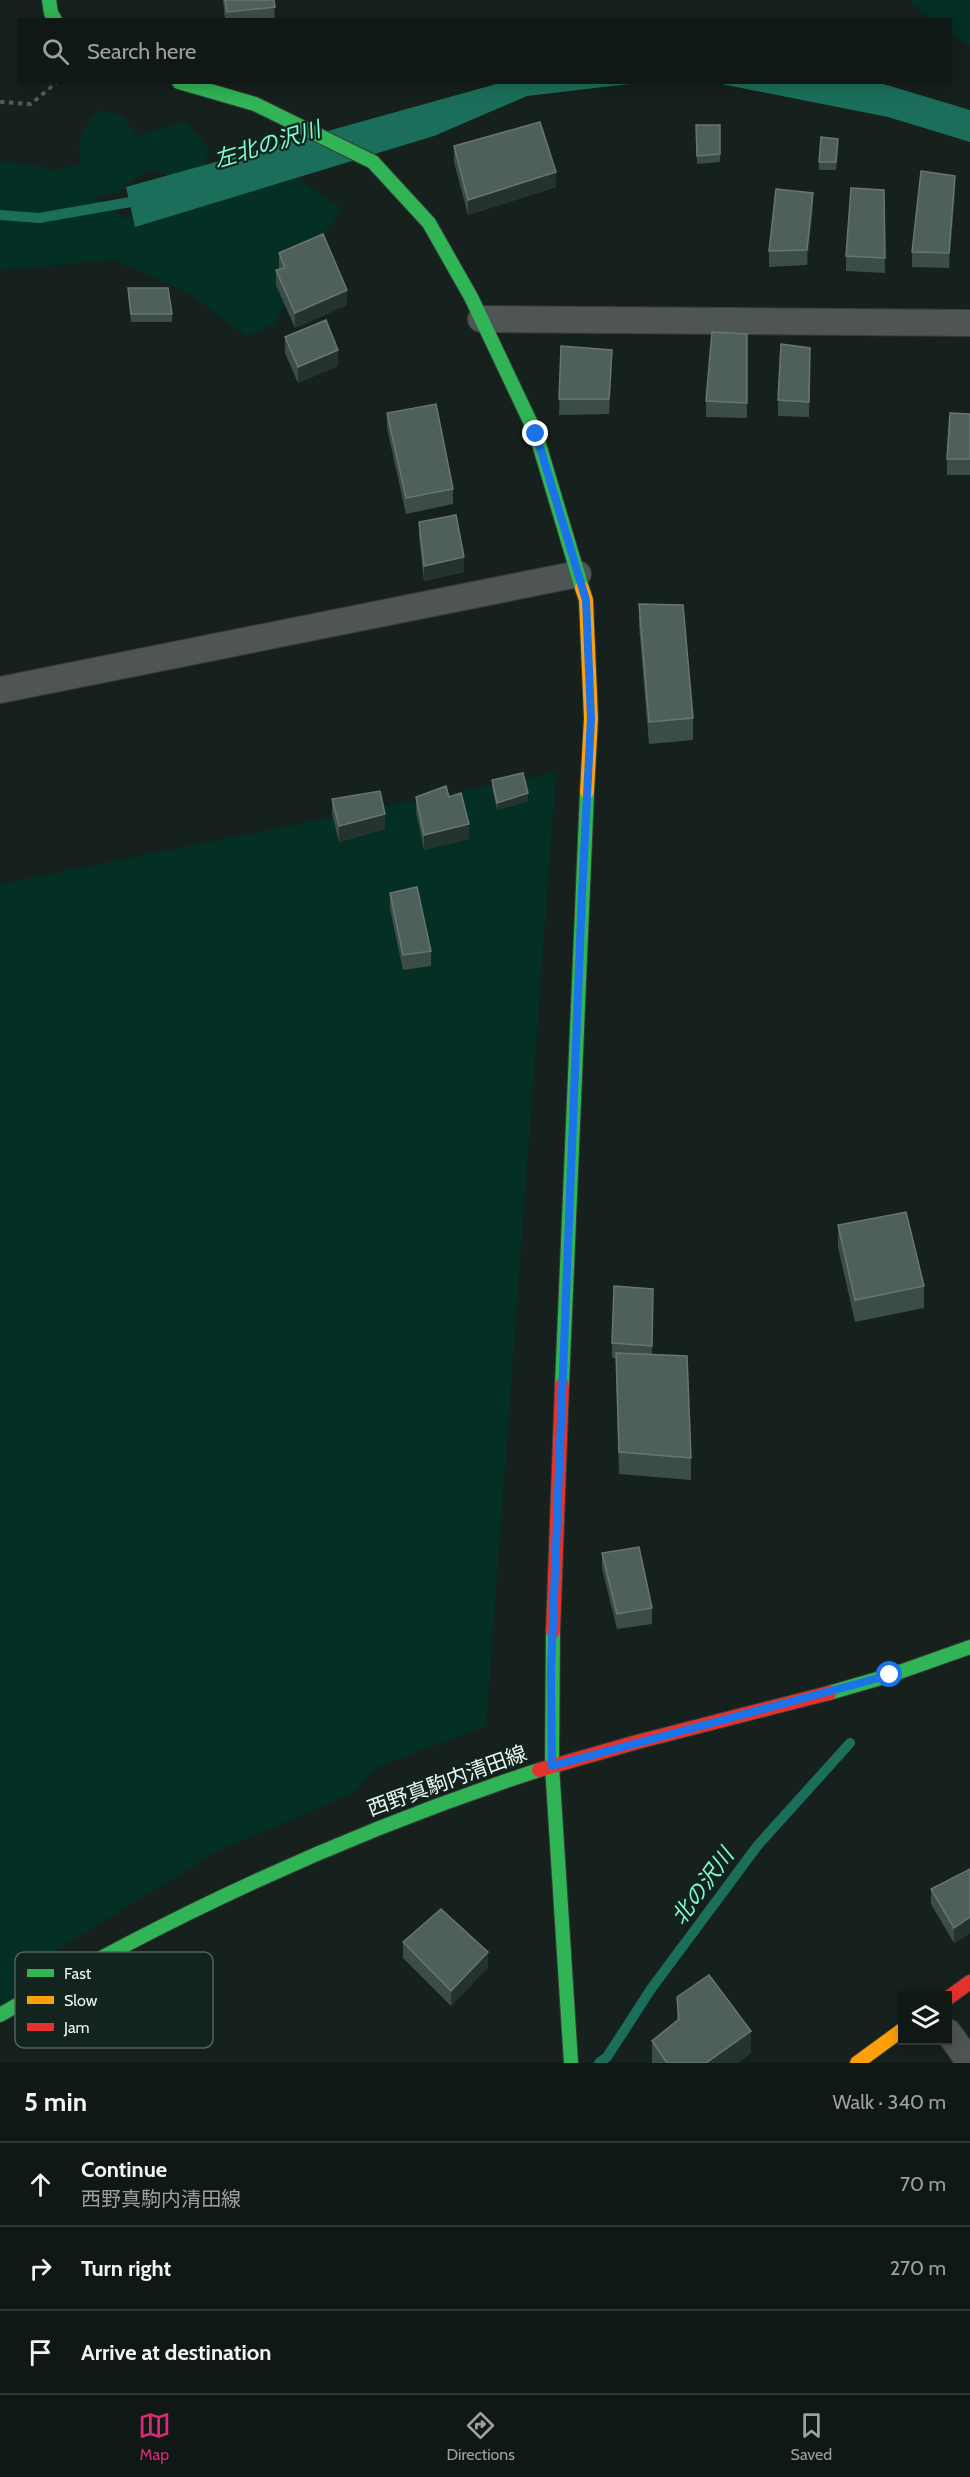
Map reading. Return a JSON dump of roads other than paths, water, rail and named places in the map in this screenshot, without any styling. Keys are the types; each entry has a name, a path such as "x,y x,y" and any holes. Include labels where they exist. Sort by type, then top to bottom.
{"street":[{"path":"49,0 54,18"},
{"path":"186,84 255,104 373,162 429,223 481,319 536,434 586,600 591,718 551,1671 552,1766 571,2063"},
{"path":"481,319 970,323"},
{"path":"0,690 578,574"},
{"name":"西野真駒内清田線","path":"108,1952 229,1891 409,1815 552,1766 890,1675 970,1647"},
{"path":"952,1995 970,1982"},
{"name":"西野真駒内清田線","path":"0,2015 15,2006"},
{"path":"857,2063 898,2034"},
{"path":"952,2038 970,2063"}],"waterway":[{"name":"左北の沢川","path":"0,215 39,218 142,200"},
{"name":"北の沢川","path":"599,2063 607,2057 651,1989 758,1845 850,1743"}]}
